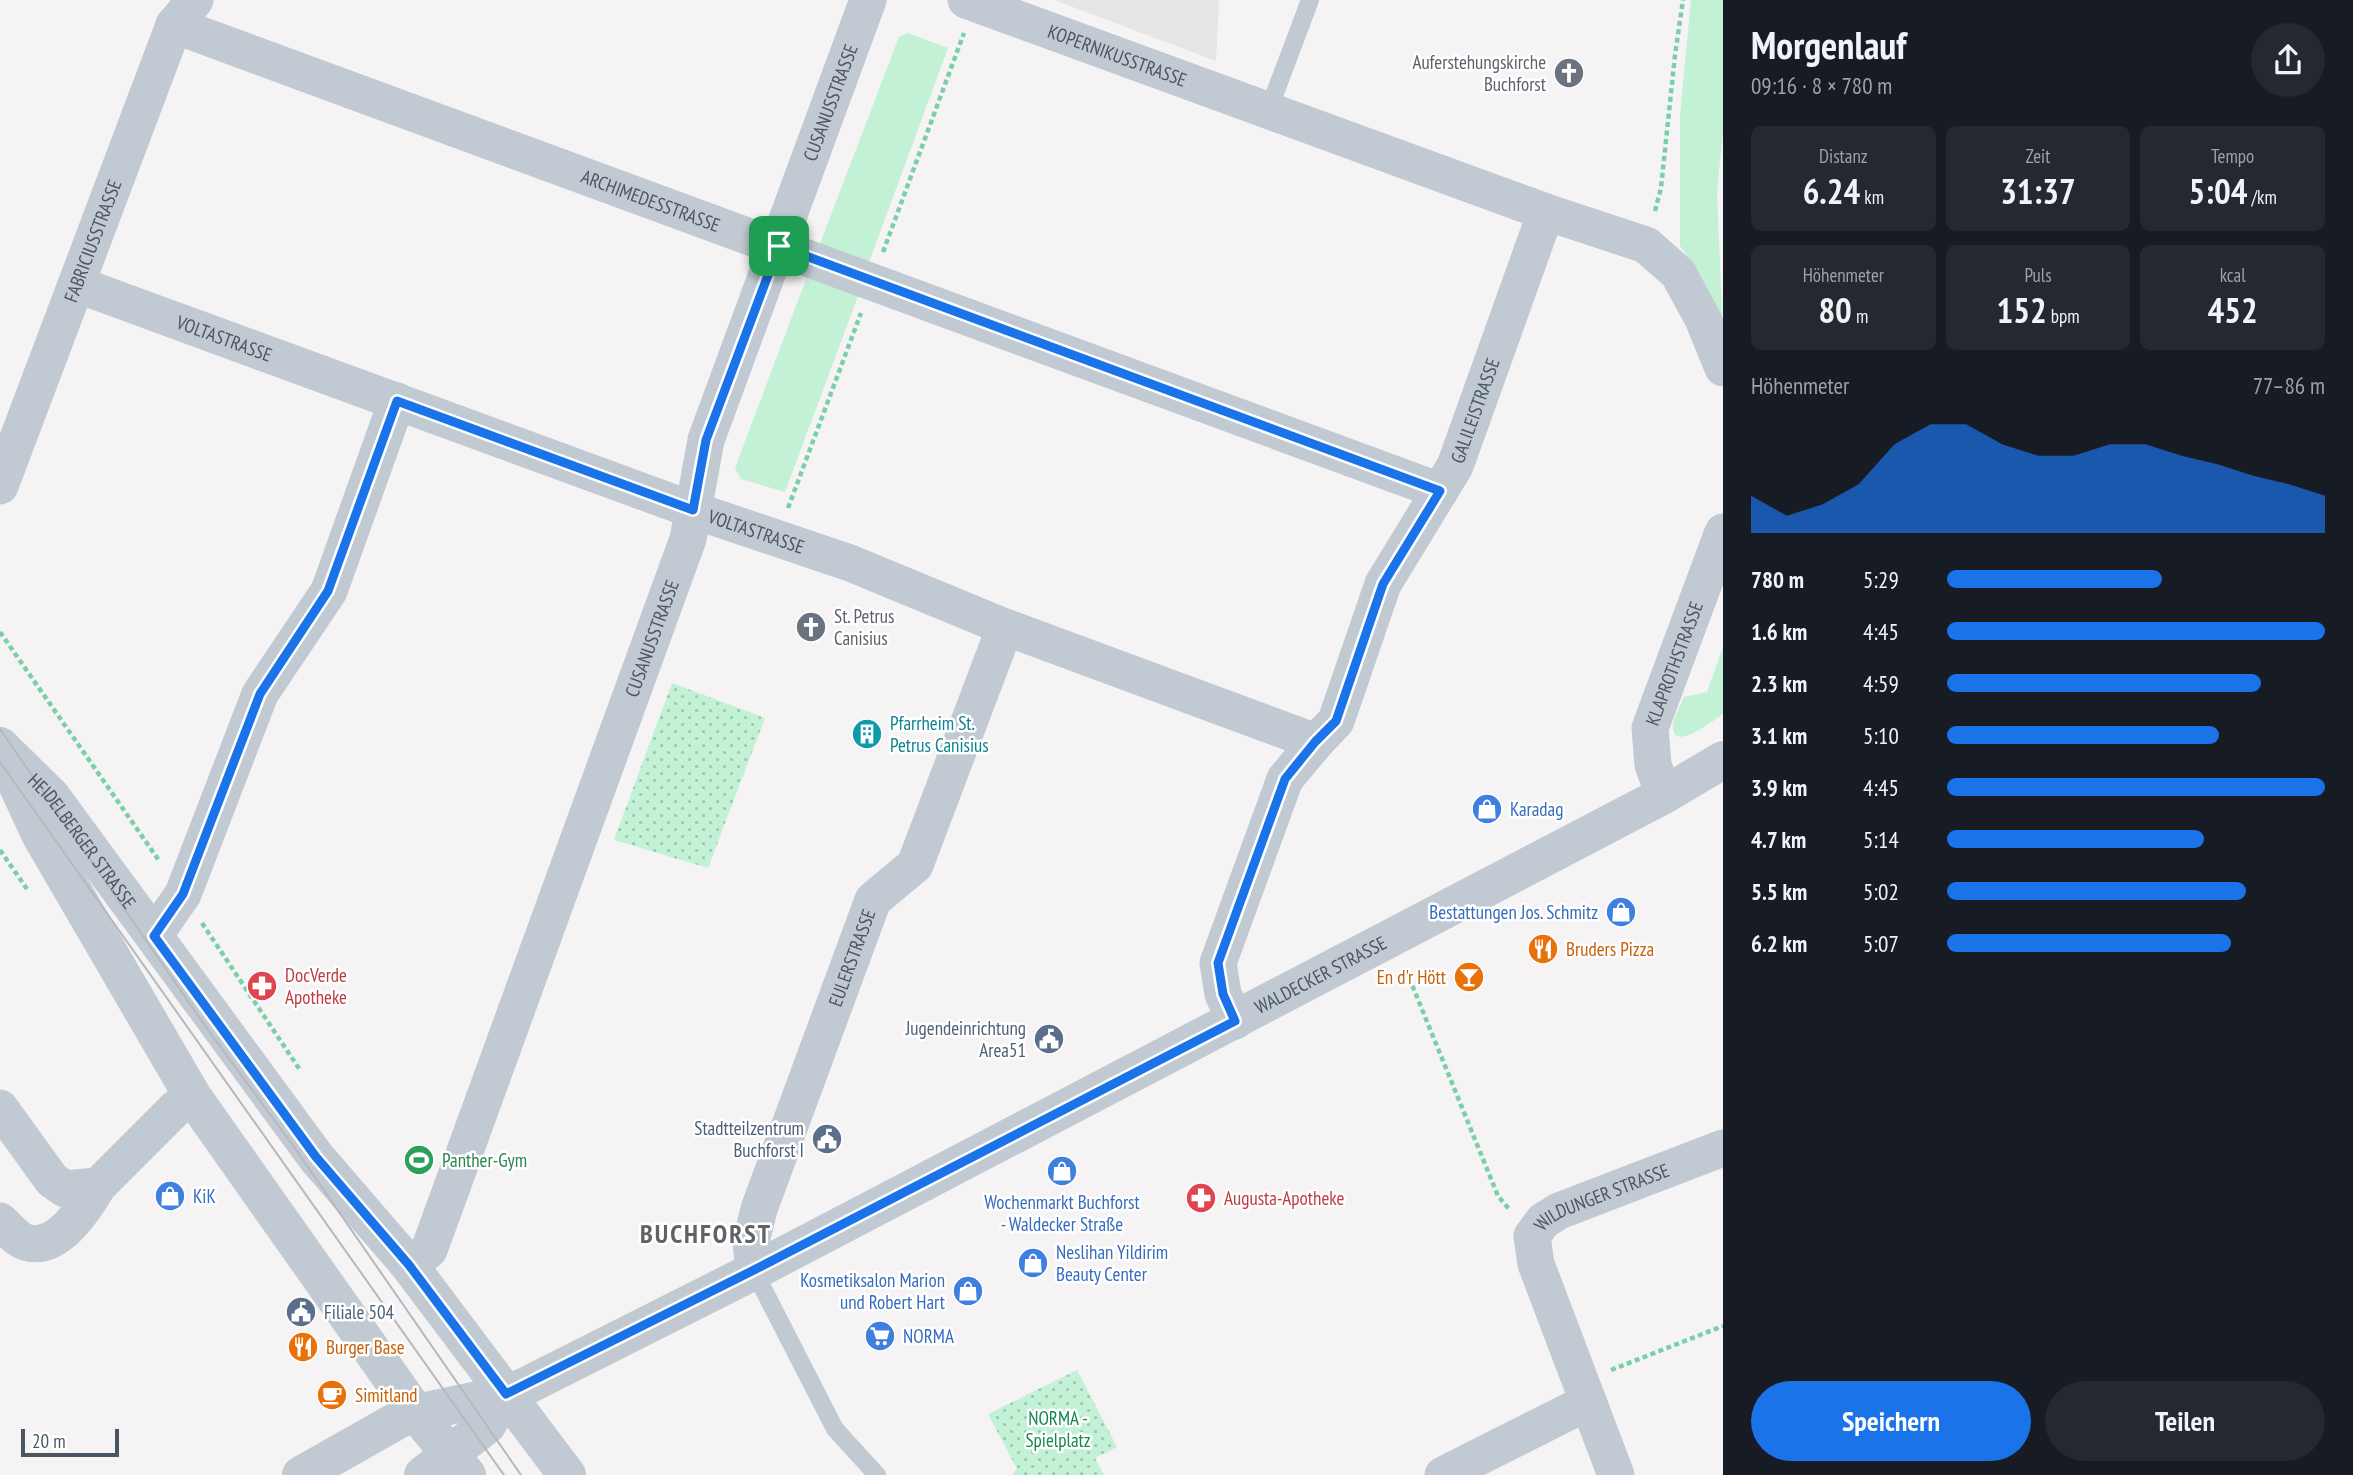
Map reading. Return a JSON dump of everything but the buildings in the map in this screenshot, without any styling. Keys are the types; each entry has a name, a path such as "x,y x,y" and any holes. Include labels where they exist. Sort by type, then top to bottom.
{"street":[{"name":"CUSANUSSTRASSE","path":"409,1265 429,1250 688,539 706,440 868,0"},
{"name":"KOPERNIKUSSTRASSE","path":"966,0 1546,212"},
{"name":"ARCHIMEDESSTRASSE","path":"185,13 779,246 1440,491"},
{"name":"FABRICIUSSTRASSE","path":"0,486 76,284 185,13"},
{"path":"1546,212 1646,245 1678,273 1703,319 1723,368"},
{"name":"GALILEISTRASSE","path":"1235,1021 1223,994 1218,963 1285,779 1336,721 1383,584 1455,466 1546,212"},
{"name":"VOLTASTRASSE","path":"76,284 693,510 850,563 1005,627 1315,742"},
{"path":"154,936 183,894 260,694 328,591 397,401"},
{"name":"KLAPROTHSTRASSE","path":"1664,795 1653,765 1650,728 1723,532"},
{"name":"EULERSTRASSE","path":"754,1270 751,1242 759,1209 873,900 915,865 1005,627"},
{"name":"HEIDELBERGER STRASSE","path":"0,747 51,796 316,1157 409,1265 566,1475"},
{"name":"HEIDELBERGER STRASSE","path":"0,747 41,836 193,1097 416,1413 447,1469"},
{"name":"WALDECKER STRASSE","path":"301,1475 400,1419 416,1413 506,1394 754,1270 1235,1021 1664,795 1723,760"},
{"path":"0,1221 23,1242 37,1244 53,1239 80,1216 98,1186 176,1108 193,1097"},
{"path":"0,1108 52,1180 65,1189 98,1186"},
{"name":"WILDUNGER STRASSE","path":"1616,1475 1536,1264 1532,1236 1543,1221 1559,1211 1723,1148"},
{"path":"1443,1475 1585,1392"},
{"path":"447,1469 487,1425 506,1394"}],"lane":[{"path":"1269,110 1310,0"},
{"path":"754,1270 835,1429 877,1475"}],"path":[{"path":"1646,245 1661,188 1683,0"},
{"path":"0,632 183,894 305,1078"},
{"path":"1393,937 1498,1196 1532,1236"},
{"path":"1585,1392 1723,1326"}],"shaded area":[{"path":"1054,0 1219,0 1216,61"}],"green space":[{"path":"1691,0 1723,0 1723,130 1717,192 1723,337 1694,265 1680,246 1680,115"},
{"path":"908,33 948,48 868,265 821,245 821,241 899,37"},
{"path":"808,274 861,288 785,492 741,479 735,468"},
{"path":"1723,647 1723,714 1695,732 1680,737 1675,734 1673,728 1684,697 1707,692"},
{"path":"672,683 765,718 708,868 614,840"},
{"name":"NORMA - Spielplatz","path":"1077,1370 1117,1447 1095,1458 1104,1475 1012,1475 1017,1469 988,1414"}],"tram line":[{"path":"0,729 521,1475"},
{"path":"0,762 504,1475"}],"place":[{"name":"Auferstehungskirche Buchforst","path":"1569,73"},
{"name":"St. Petrus Canisius","path":"811,627"},
{"name":"Pfarrheim St. Petrus Canisius","path":"867,734"},
{"name":"Karadag","path":"1487,809"},
{"name":"Bestattungen Jos. Schmitz","path":"1621,912"},
{"name":"Bruders Pizza","path":"1543,949"},
{"name":"En d'r Hött","path":"1469,977"},
{"name":"DocVerde Apotheke","path":"262,986"},
{"name":"Jugendeinrichtung Area51","path":"1049,1039"},
{"name":"Stadtteilzentrum Buchforst I","path":"827,1139"},
{"name":"Panther-Gym","path":"419,1160"},
{"name":"Wochenmarkt Buchforst - Waldecker Straße","path":"1062,1171"},
{"name":"KiK","path":"170,1196"},
{"name":"Augusta-Apotheke","path":"1201,1198"},
{"name":"Neslihan Yildirim Beauty Center","path":"1033,1263"},
{"name":"Kosmetiksalon Marion und Robert Hart","path":"968,1291"},
{"name":"Filiale 504","path":"301,1312"},
{"name":"NORMA","path":"880,1336"},
{"name":"Burger Base","path":"303,1347"},
{"name":"Simitland","path":"332,1395"}],"district":[{"name":"BUCHFORST","path":"706,1234"}],"route":[{"path":"779,246 1440,491 1383,584 1336,721 1285,779 1218,963 1223,994 1235,1021 754,1270 506,1394 409,1265 316,1157 154,936 183,894 260,694 328,591 397,401 693,510 706,440 779,246"}]}
